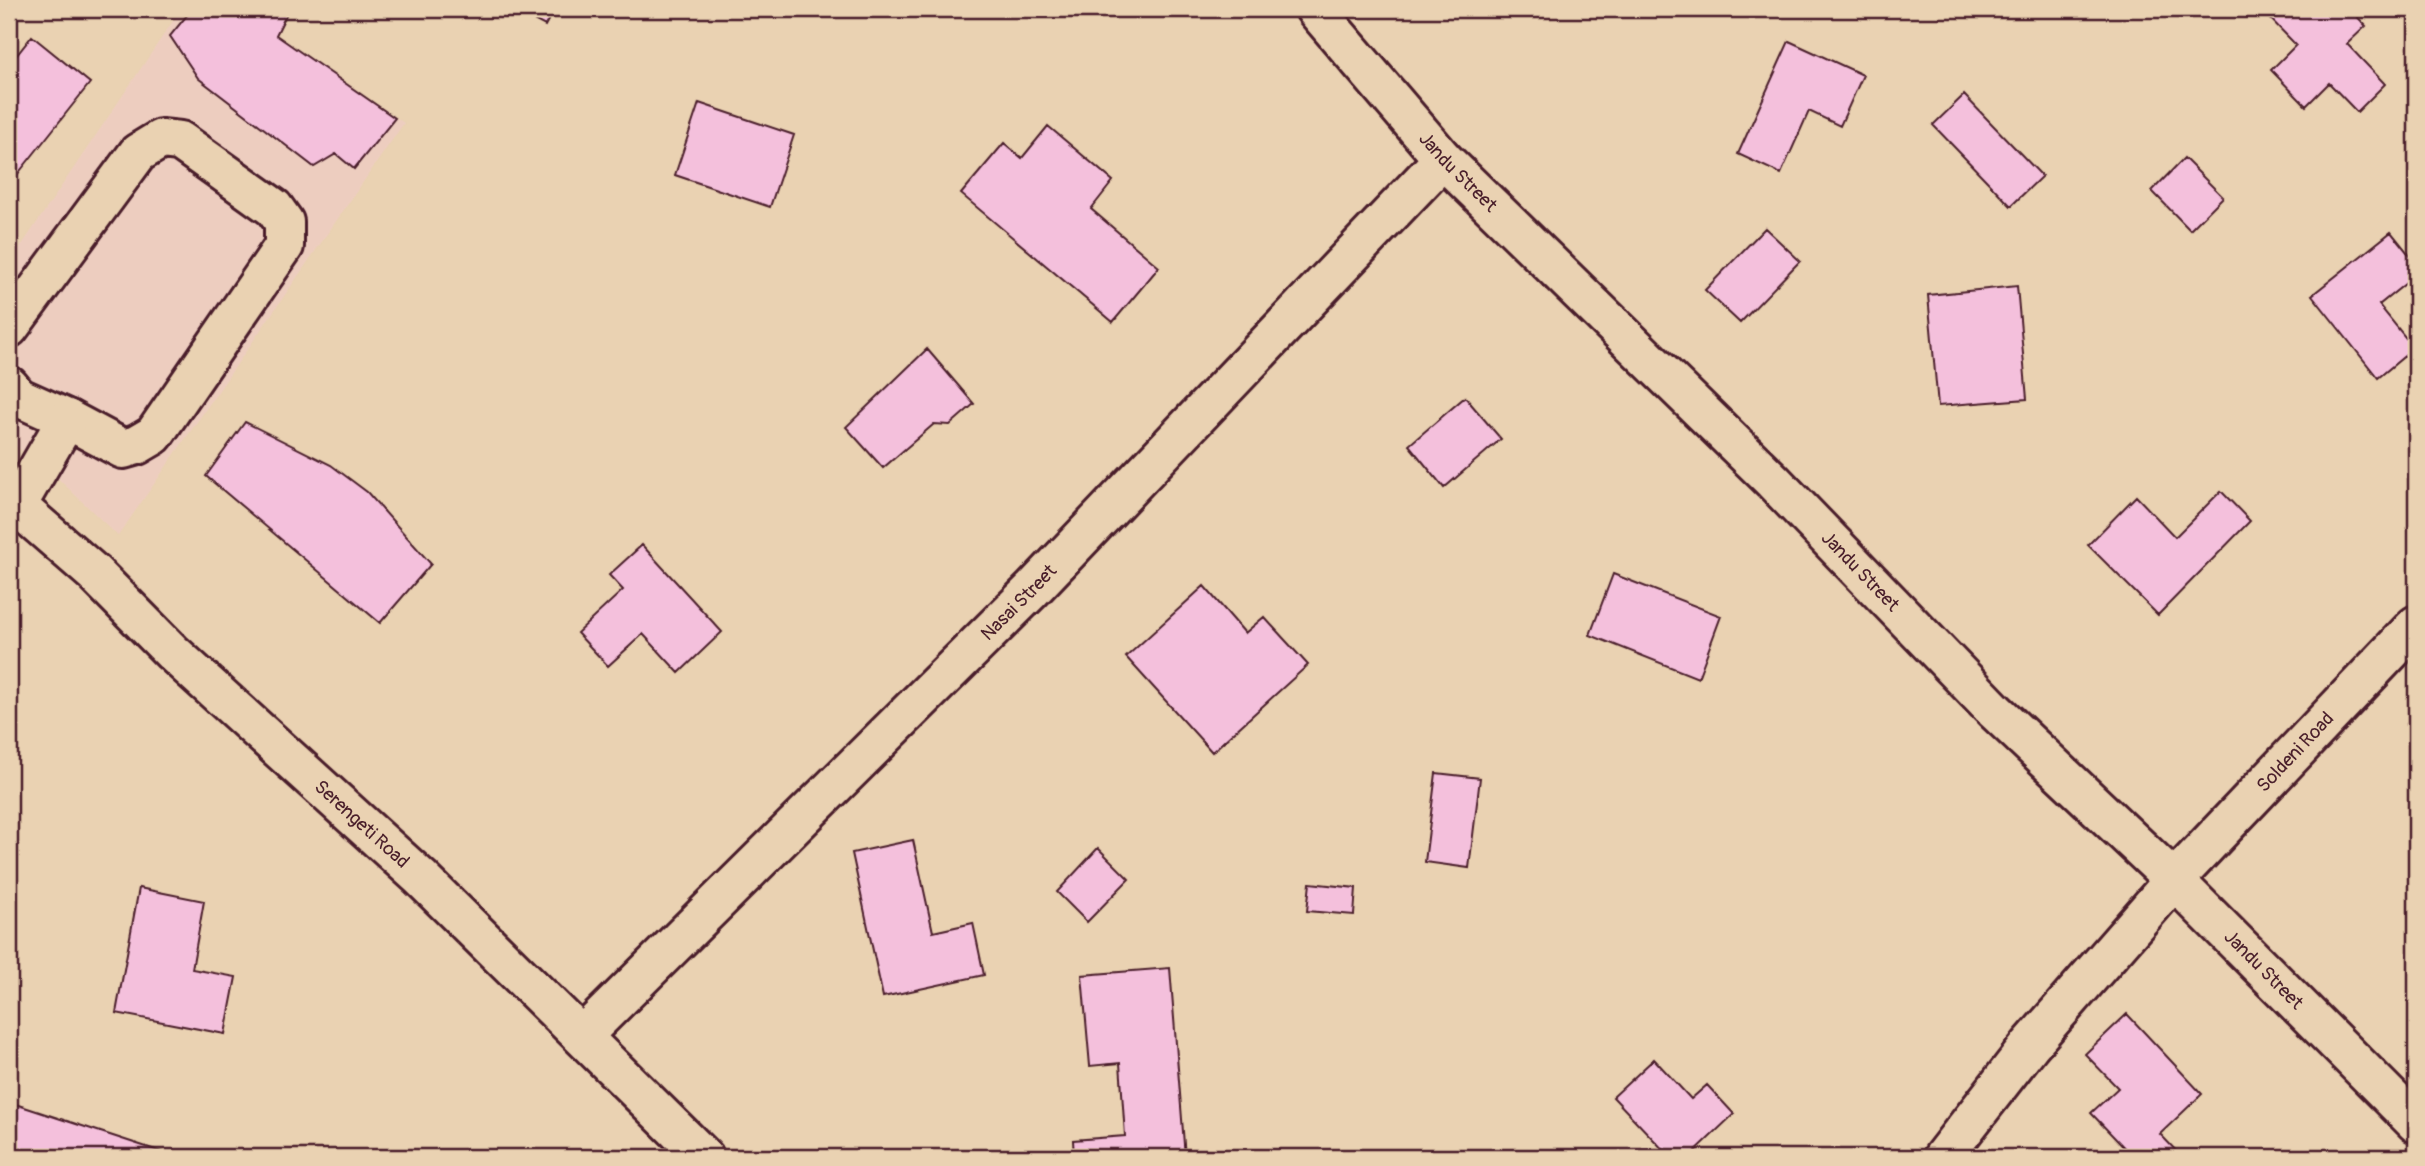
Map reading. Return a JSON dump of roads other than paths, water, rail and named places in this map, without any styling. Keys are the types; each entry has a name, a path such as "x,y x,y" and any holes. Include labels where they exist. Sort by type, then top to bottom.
{"street":[{"name":"Jandu Street","path":"1315,9 1443,159 1773,481 1995,711 2174,880 2416,1123"},
{"path":"9,328 138,153 161,139 180,141 274,208 284,222 284,246 154,435 137,445 122,449 67,419 18,397 9,386"},
{"name":"Nasai Street","path":"583,1035 1032,590 1443,159"},
{"path":"12,503 67,419"},
{"name":"Serengeti Road","path":"12,503 94,573 172,652 421,878 704,1157"},
{"name":"Soldeni Road","path":"1943,1157 2030,1045 2174,880 2416,625"}]}
